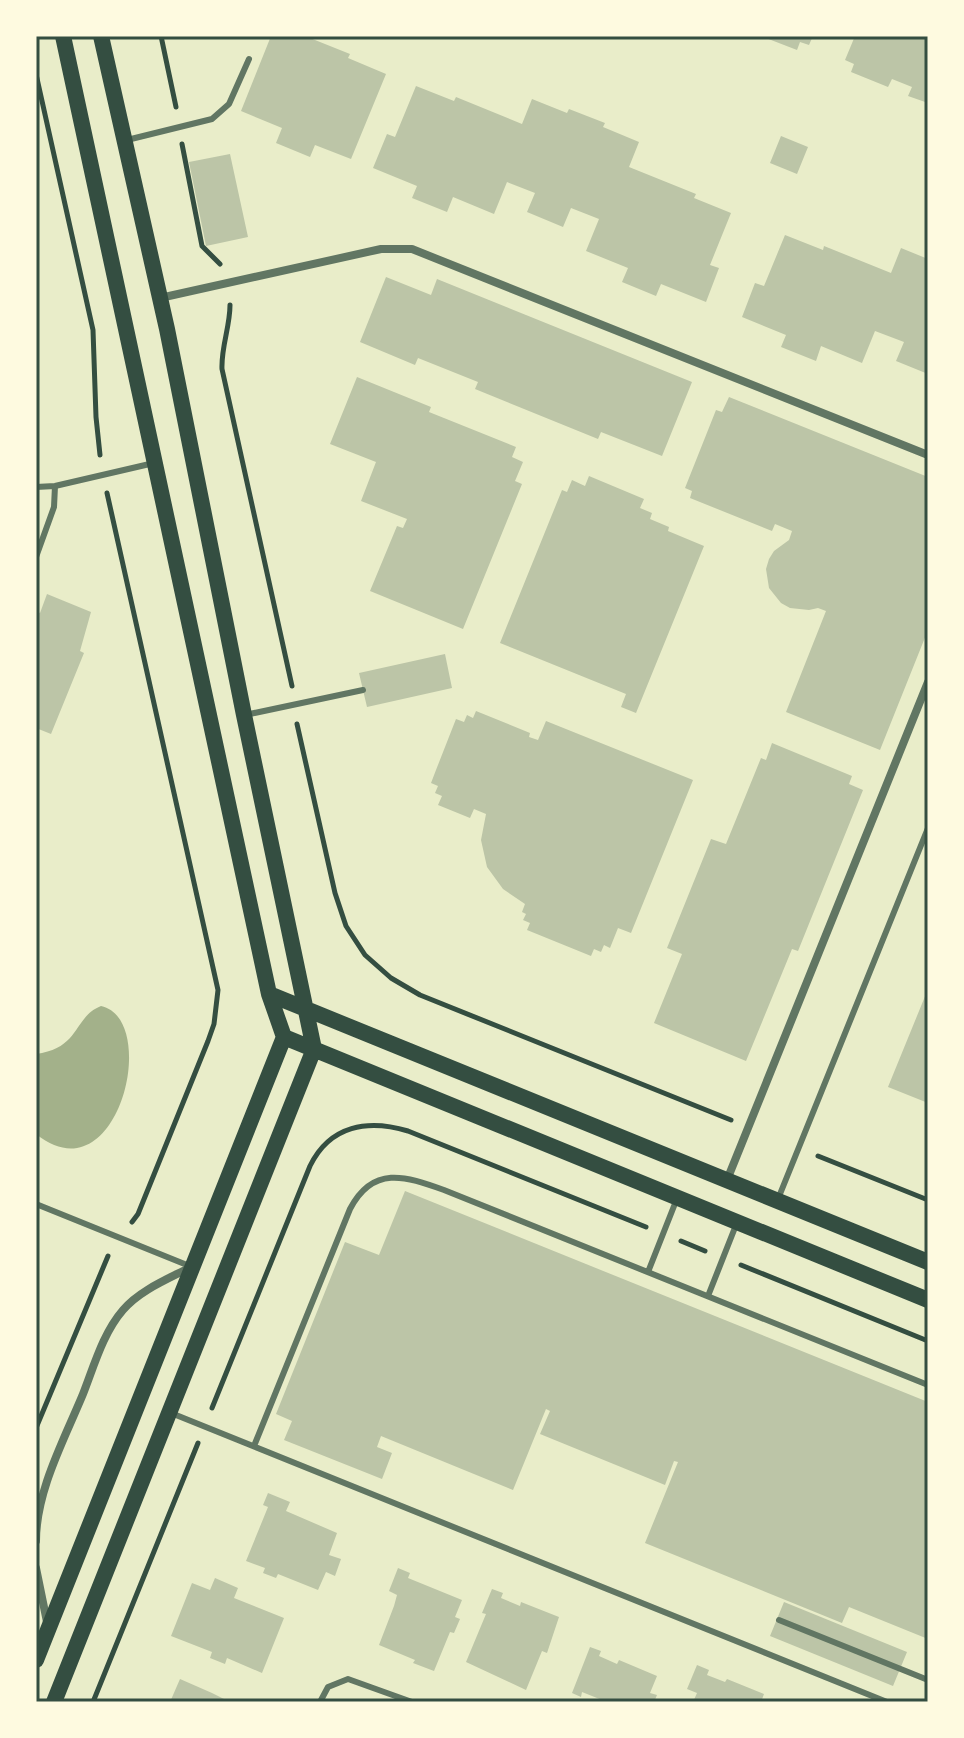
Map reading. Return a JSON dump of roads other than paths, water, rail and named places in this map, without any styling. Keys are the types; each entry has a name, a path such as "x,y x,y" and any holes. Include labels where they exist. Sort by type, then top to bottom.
{"main road":[{"path":"36,1660 42,1626 284,1037 269,994 63,36"},
{"path":"54,1702 314,1049 160,298 101,36"},
{"path":"269,994 928,1262"},
{"path":"284,1037 928,1300"}],"street":[{"path":"160,298 381,249 412,249 928,455"},
{"path":"727,1181 928,682"},
{"path":"36,1541 36,1526 50,1475 108,1333 123,1309 145,1291 192,1267"},
{"path":"36,1568 42,1626"}],"lane":[{"path":"125,140 200,123 221,113 236,91 249,59"},
{"path":"36,487 55,486 155,462"},
{"path":"36,557 51,518 55,486"},
{"path":"244,715 363,690"},
{"path":"777,1202 928,828"},
{"path":"254,1446 350,1209 359,1194 377,1180 404,1178 433,1186 928,1385"},
{"path":"648,1272 677,1198"},
{"path":"36,1204 192,1267"},
{"path":"708,1296 738,1222"},
{"path":"170,1412 887,1702"},
{"path":"779,1620 928,1680"},
{"path":"320,1702 328,1687 348,1679 412,1702"}]}
